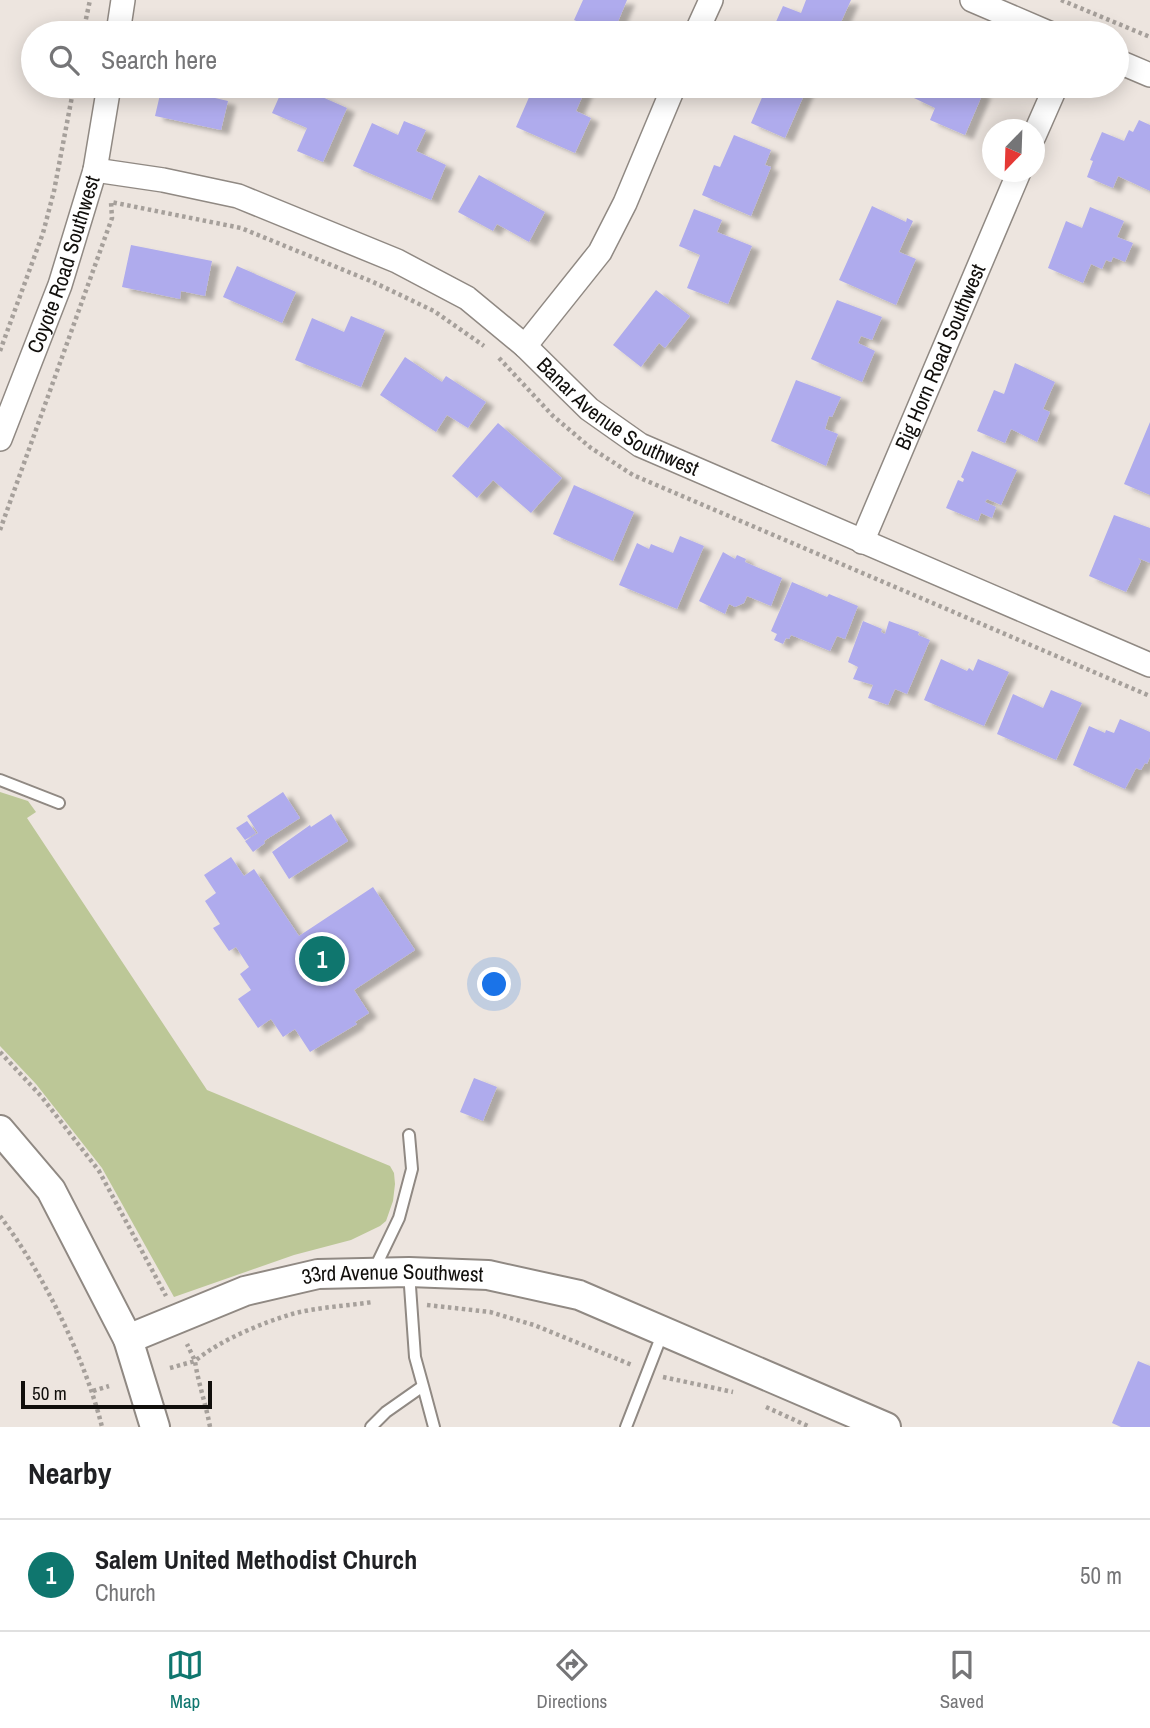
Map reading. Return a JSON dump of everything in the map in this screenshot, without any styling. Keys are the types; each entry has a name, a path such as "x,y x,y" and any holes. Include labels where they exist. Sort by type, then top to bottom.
{"street":[{"path":"120,21 124,0"},
{"path":"701,21 710,0"},
{"path":"972,0 1021,21"},
{"path":"1129,66 1150,75"},
{"name":"Coyote Road Southwest","path":"0,439 60,285 95,170 107,98"},
{"path":"525,346 600,252 625,203 669,98"},
{"path":"1041,119 1051,98"},
{"name":"Banar Avenue Southwest","path":"95,170 163,180 238,196 397,261 467,298 525,346 589,410 640,445 1150,665"},
{"name":"Big Horn Road Southwest","path":"862,542 1015,182"},
{"path":"0,1130 51,1190 128,1339 155,1427"},
{"name":"33rd Avenue Southwest","path":"128,1339 245,1291 318,1274 409,1272 488,1275 579,1295 886,1427"}],"lane":[{"path":"0,780 59,803"},
{"path":"372,1272 399,1218 409,1181 412,1169 409,1135"},
{"path":"409,1272 415,1357 434,1427"},
{"path":"626,1427 663,1332"},
{"path":"371,1427 386,1412 423,1386"}],"path":[{"path":"86,21 90,0"},
{"path":"1061,0 1112,21"},
{"path":"1129,28 1150,37"},
{"path":"0,351 48,212 72,98"},
{"path":"0,530 112,218 111,202 241,228 373,282 434,311 466,332 501,360 553,416 591,449 633,475 1150,695"},
{"path":"0,1052 41,1096 99,1171 166,1296"},
{"path":"0,1216 24,1248 51,1301 93,1391 102,1427"},
{"path":"170,1368 195,1361 206,1352 239,1335 293,1314 377,1301 490,1312 523,1321 670,1380 731,1391 742,1396"},
{"path":"182,1334 195,1361 210,1427"},
{"path":"93,1391 109,1386"},
{"path":"765,1406 810,1427"}],"green space":[{"path":"0,792 28,801 36,812 27,818 207,1090 390,1166 395,1184 386,1221 351,1240 294,1255 174,1297 102,1168 36,1084 0,1046"}],"building":[{"path":"583,0 627,0 618,21 574,20"},
{"path":"806,0 851,0 841,21 776,21 783,6 801,13"},
{"path":"159,98 215,98 228,101 221,130 155,116"},
{"path":"279,98 324,98 347,108 323,162 297,151 307,128 272,113"},
{"path":"529,98 582,98 576,111 591,118 575,153 516,127"},
{"path":"762,98 803,98 785,138 751,123"},
{"path":"914,98 981,98 965,135 930,120 935,108"},
{"path":"1139,120 1150,125 1150,191 1118,176 1113,188 1087,177 1093,161 1090,160 1102,132 1124,141 1129,130 1133,132"},
{"path":"404,121 426,130 416,151 446,165 431,200 353,166 372,123 398,135"},
{"path":"734,135 771,150 765,165 771,167 751,216 702,195 714,165 720,167"},
{"path":"479,175 545,212 529,242 497,224 493,231 458,212"},
{"path":"872,206 906,222 907,218 913,221 899,252 916,259 896,305 839,280"},
{"path":"1090,207 1124,221 1117,237 1133,243 1125,262 1113,257 1111,262 1106,260 1102,269 1091,264 1083,283 1048,268 1066,221 1082,228"},
{"path":"694,209 722,220 717,232 752,246 728,304 687,288 700,255 679,246"},
{"path":"131,245 212,261 205,296 181,291 180,299 122,287"},
{"path":"237,266 296,292 282,323 223,297"},
{"path":"656,290 690,316 665,348 659,343 641,367 613,345"},
{"path":"837,300 882,317 872,340 861,336 858,343 875,351 862,382 811,359"},
{"path":"351,316 385,330 361,387 295,360 312,318 344,332"},
{"path":"405,357 442,382 446,376 486,402 468,428 447,415 436,432 380,395"},
{"path":"1015,363 1055,382 1043,409 1050,412 1037,442 1011,429 1005,443 977,431 994,390 1004,394"},
{"path":"796,380 841,397 832,417 829,416 825,429 838,434 826,466 771,441"},
{"path":"1150,422 1150,495 1124,484"},
{"path":"498,423 562,478 531,513 493,480 477,498 452,476"},
{"path":"972,451 1017,470 1001,505 987,499 985,502 996,507 992,518 981,513 978,521 946,508 958,480 963,482 961,477"},
{"path":"574,485 634,512 613,561 553,534"},
{"path":"1114,515 1150,528 1150,563 1138,558 1141,561 1126,592 1089,576"},
{"path":"680,536 704,546 677,609 619,585 637,543 649,549 651,544 673,553"},
{"path":"723,552 735,559 737,555 746,559 745,562 782,578 771,606 747,596 744,603 735,607 729,604 725,614 699,601"},
{"path":"792,582 827,597 829,594 858,606 845,639 837,636 830,651 791,635 783,644 774,640 777,634 771,631"},
{"path":"863,621 882,629 881,632 885,634 889,621 919,632 918,635 930,640 907,694 895,689 888,705 868,698 873,685 853,679 858,667 848,662"},
{"path":"941,659 967,671 969,668 973,671 978,659 1009,672 984,726 924,700"},
{"path":"1051,690 1082,703 1056,760 997,734 1013,694 1043,708"},
{"path":"1120,719 1150,732 1150,757 1147,764 1145,763 1141,770 1136,768 1125,789 1073,765 1089,726 1105,733 1106,730 1114,733"},
{"path":"283,792 300,818 264,841 265,843 253,852 245,841 258,833 247,816"},
{"path":"331,814 348,841 289,879 272,852 310,825 311,827"},
{"path":"247,821 256,833 245,840 236,828"},
{"path":"231,857 244,876 254,869 299,936 373,887 415,950 354,990 369,1013 355,1022 357,1024 310,1052 295,1029 283,1037 271,1019 258,1028 238,999 251,990 240,974 249,967 236,947 229,951 213,928 220,924 205,901 216,893 204,875"},
{"path":"474,1078 497,1087 483,1121 460,1112"},
{"path":"1138,1361 1150,1366 1150,1427 1121,1427 1112,1423"}],"place":[{"name":"Salem United Methodist Church","path":"322,959"}]}
